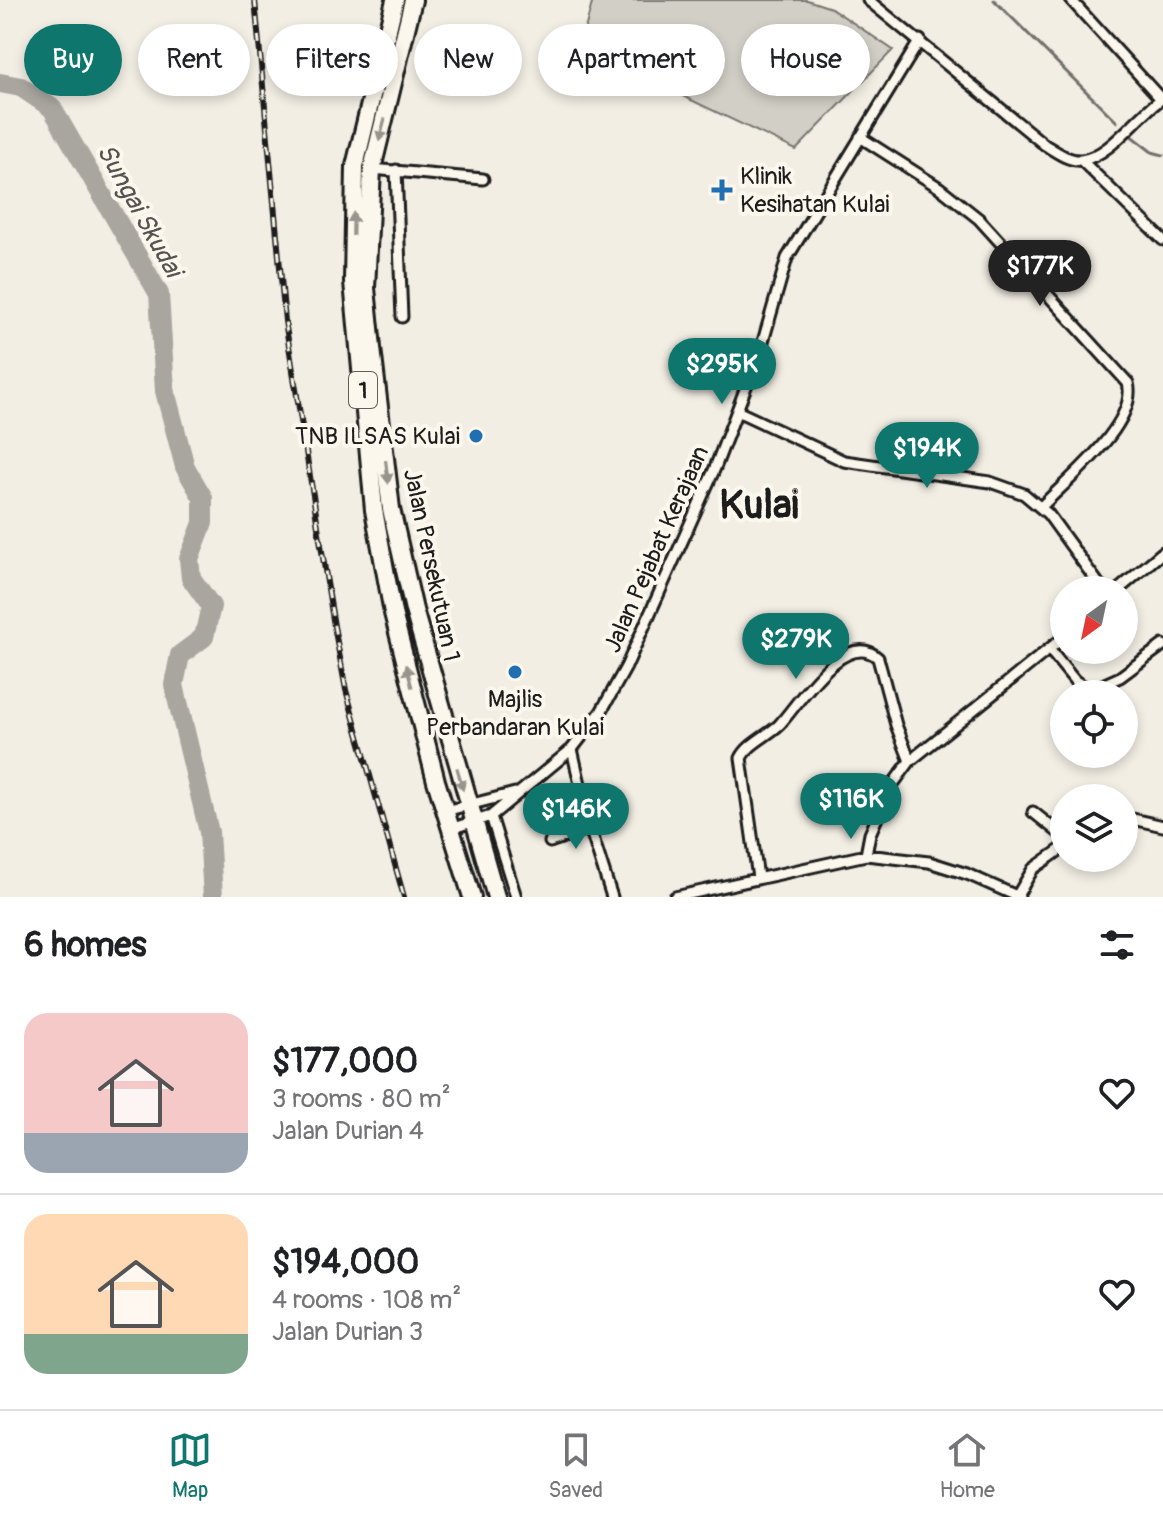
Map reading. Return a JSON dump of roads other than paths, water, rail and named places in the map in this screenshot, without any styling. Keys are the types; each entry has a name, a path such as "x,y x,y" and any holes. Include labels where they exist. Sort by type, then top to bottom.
{"highway":[{"name":"Jalan Persekutuan 1","path":"395,0 355,166 353,282 374,510 393,613 450,829 472,897"},
{"name":"Jalan Persekutuan 1","path":"413,0 372,169 366,288 391,509 414,610 470,815 496,897"}],"street":[{"path":"868,0 1045,145 1064,156 1081,160 1163,240"},
{"path":"1071,0 1161,102 1117,139 1081,160"},
{"name":"Jalan Pejabat Kerajaan","path":"491,816 572,749 601,712 626,667 737,411 762,345 787,258 920,40"},
{"path":"860,137 940,188 979,219 1128,383 1131,393 1123,418 1041,507"},
{"path":"372,169 483,179"},
{"path":"396,170 402,317"},
{"path":"737,411 844,461 990,482 1024,494 1041,507 1093,576"},
{"path":"1135,576 1163,552"},
{"path":"866,855 870,834 890,788 910,761 1049,649 1075,681 1091,690 1120,677 1163,645"},
{"path":"758,878 741,758 777,727 839,656 862,652 873,653 878,658 896,725 910,761"},
{"path":"572,749 590,828 612,897"},
{"name":"Jalan Pejabat Kerajaan","path":"470,815 485,800 518,792"},
{"path":"445,811 491,816 516,897"},
{"path":"1033,812 1050,826"},
{"path":"450,829 470,815"},
{"path":"1138,820 1163,826"},
{"path":"550,842 590,828"},
{"path":"675,897 866,855 929,862 967,874 1018,897 1033,869 1050,857"}],"waterway":[{"path":"994,0 1117,122"},
{"name":"Sungai Skudai","path":"0,83 21,87 52,108 159,294 165,391 185,467 203,498 203,523 189,559 191,578 211,606 204,637 180,655 174,685 209,832 213,897"},
{"path":"1130,135 1152,152 1163,155"}],"railway":[{"path":"255,0 285,321 334,626 346,690 404,897"}],"place":[{"name":"Klinik Kesihatan Kulai","path":"722,190"},
{"name":"TNB ILSAS Kulai","path":"476,436"},
{"name":"Majlis Perbandaran Kulai","path":"515,672"}],"district":[{"name":"Kulai","path":"759,504"}]}
